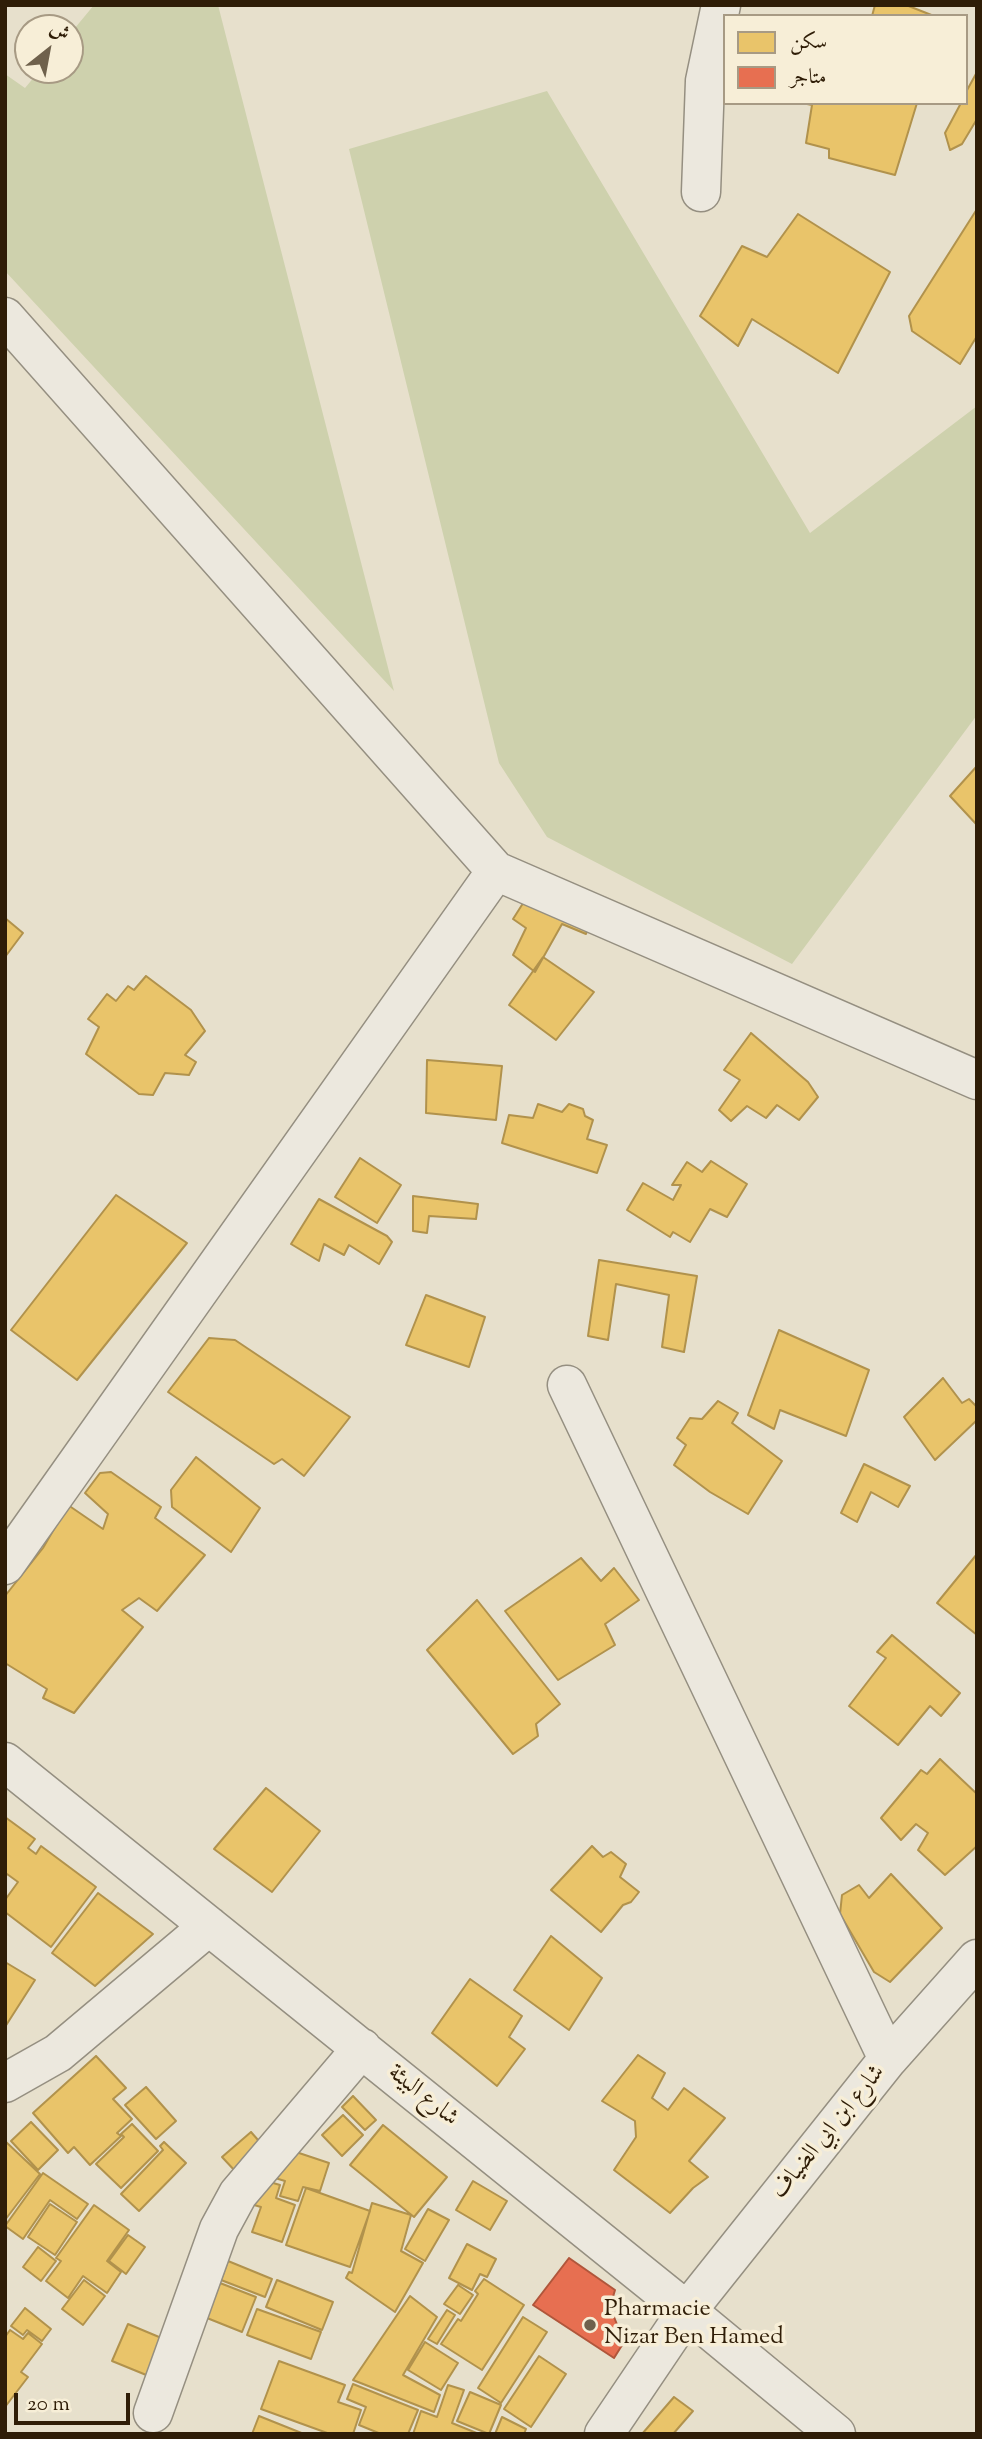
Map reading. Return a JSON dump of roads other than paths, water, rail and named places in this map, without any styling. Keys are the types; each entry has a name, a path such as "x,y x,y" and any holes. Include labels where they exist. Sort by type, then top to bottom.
{"street":[{"path":"701,192 705,81 721,5"},
{"path":"5,317 496,871 977,1080"},
{"path":"5,1565 496,871"},
{"path":"567,1385 888,2059"},
{"name":"شارع البيئة","path":"5,1762 687,2311 835,2434"},
{"path":"5,2084 58,2053 209,1926"},
{"name":"شارع ابن ابي الضياف","path":"604,2434 687,2311 888,2059 977,1959"},
{"path":"153,2413 219,2228 238,2194 362,2048"}],"place":[{"name":"Pharmacie Nizar Ben Hamed","path":"590,2325"}]}
